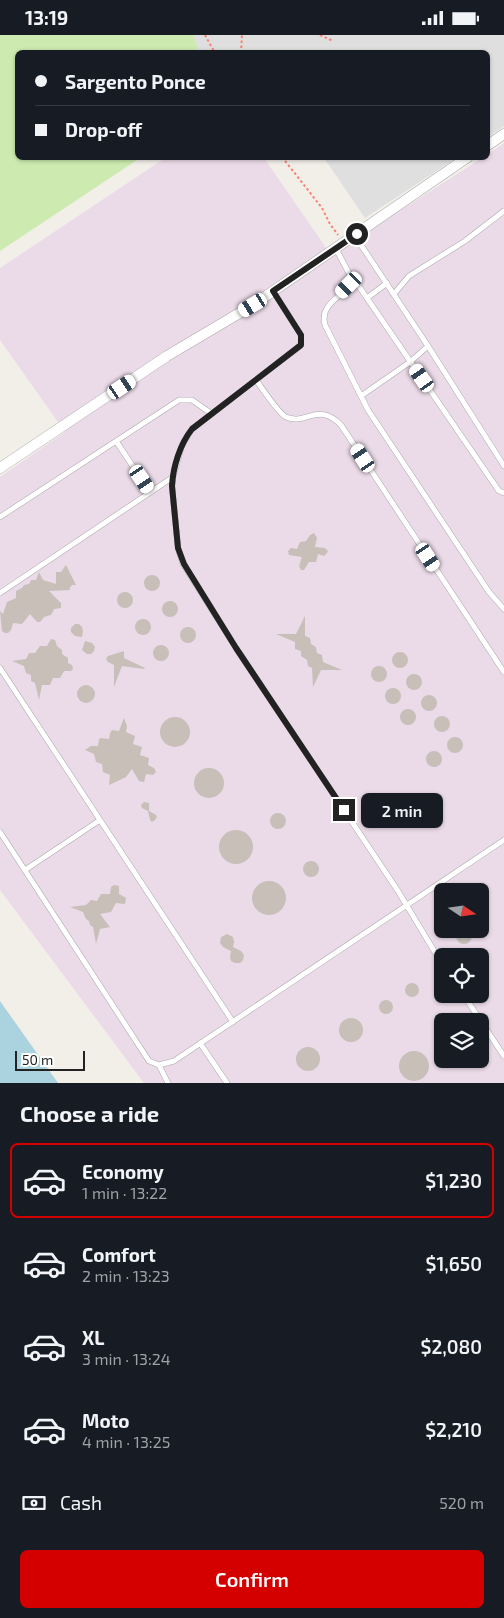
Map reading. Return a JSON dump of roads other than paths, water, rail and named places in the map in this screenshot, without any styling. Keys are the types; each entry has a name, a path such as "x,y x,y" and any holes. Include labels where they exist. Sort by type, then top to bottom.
{"street":[{"path":"490,144 504,134"},
{"path":"0,468 167,356 253,305 355,236 461,160"}],"lane":[{"path":"394,294 409,276 465,241 504,211"},
{"path":"355,236 504,466"},
{"path":"340,246 350,275 349,285 327,307 323,319 325,325 368,410 489,592 504,609"},
{"path":"350,279 358,285 499,491 504,493"},
{"path":"366,298 386,283"},
{"path":"273,291 301,335 301,345 192,429 187,435 172,477 178,548 184,564 236,648 434,950"},
{"path":"361,396 410,362 428,346"},
{"path":"256,380 283,415 296,419 314,414 326,414 335,418 341,425 504,672"},
{"path":"0,517 178,400 192,400 212,414"},
{"path":"116,441 150,492"},
{"path":"0,593 172,477"},
{"path":"0,668 232,1022"},
{"path":"25,870 100,820"},
{"path":"0,832 149,1061 158,1065 168,1083"},
{"path":"158,1065 174,1061 504,840"},
{"path":"468,1003 504,1056"},
{"path":"200,1043 227,1083"}],"water":[{"path":"0,1001 58,1083 0,1083"}]}
